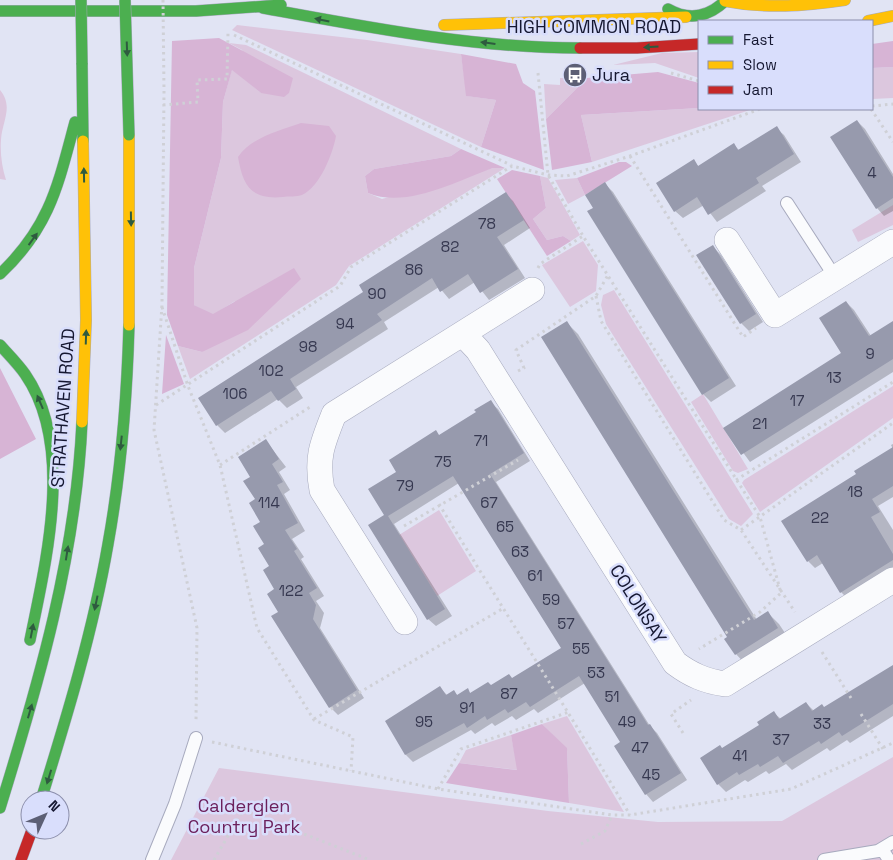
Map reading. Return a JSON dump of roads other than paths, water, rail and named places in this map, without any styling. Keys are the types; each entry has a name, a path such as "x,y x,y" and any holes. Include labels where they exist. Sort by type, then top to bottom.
{"main road":[{"name":"STRATHAVEN ROAD","path":"1,804 30,711 63,578 74,514 81,430 86,320 81,0"},
{"path":"45,790 73,698 88,638 114,503 129,346 130,135 125,0"},
{"path":"658,0 673,12 686,17"},
{"path":"725,1 757,8 793,8 845,0"},
{"name":"HIGH COMMON ROAD","path":"370,28 686,17 707,14 725,1"},
{"name":"HIGH COMMON ROAD","path":"0,11 196,11 263,8 297,2"},
{"name":"HIGH COMMON ROAD","path":"263,8 370,28 527,48 637,48 698,44"},
{"path":"873,20 889,17"},
{"path":"0,274 15,261 36,237 49,212 83,93"},
{"path":"0,345 11,355 29,379 42,406 49,433 52,503 40,589 29,647"},
{"path":"1,804 18,705"},
{"path":"21,860 28,840"}],"street":[{"path":"727,240 775,315 893,242"},
{"path":"405,622 322,490 318,468 322,442 334,414 532,290"},
{"name":"COLONSAY","path":"463,334 478,350 675,663 690,674 706,681 725,684 893,580"}],"lane":[{"path":"787,203 835,277"},
{"path":"152,860 175,804 196,738"},
{"path":"824,860 878,851 888,845 890,860"}],"place":[{"name":"Jura","path":"575,75"}],"park label":[{"name":"Calderglen Country Park","path":"244,816"}]}
